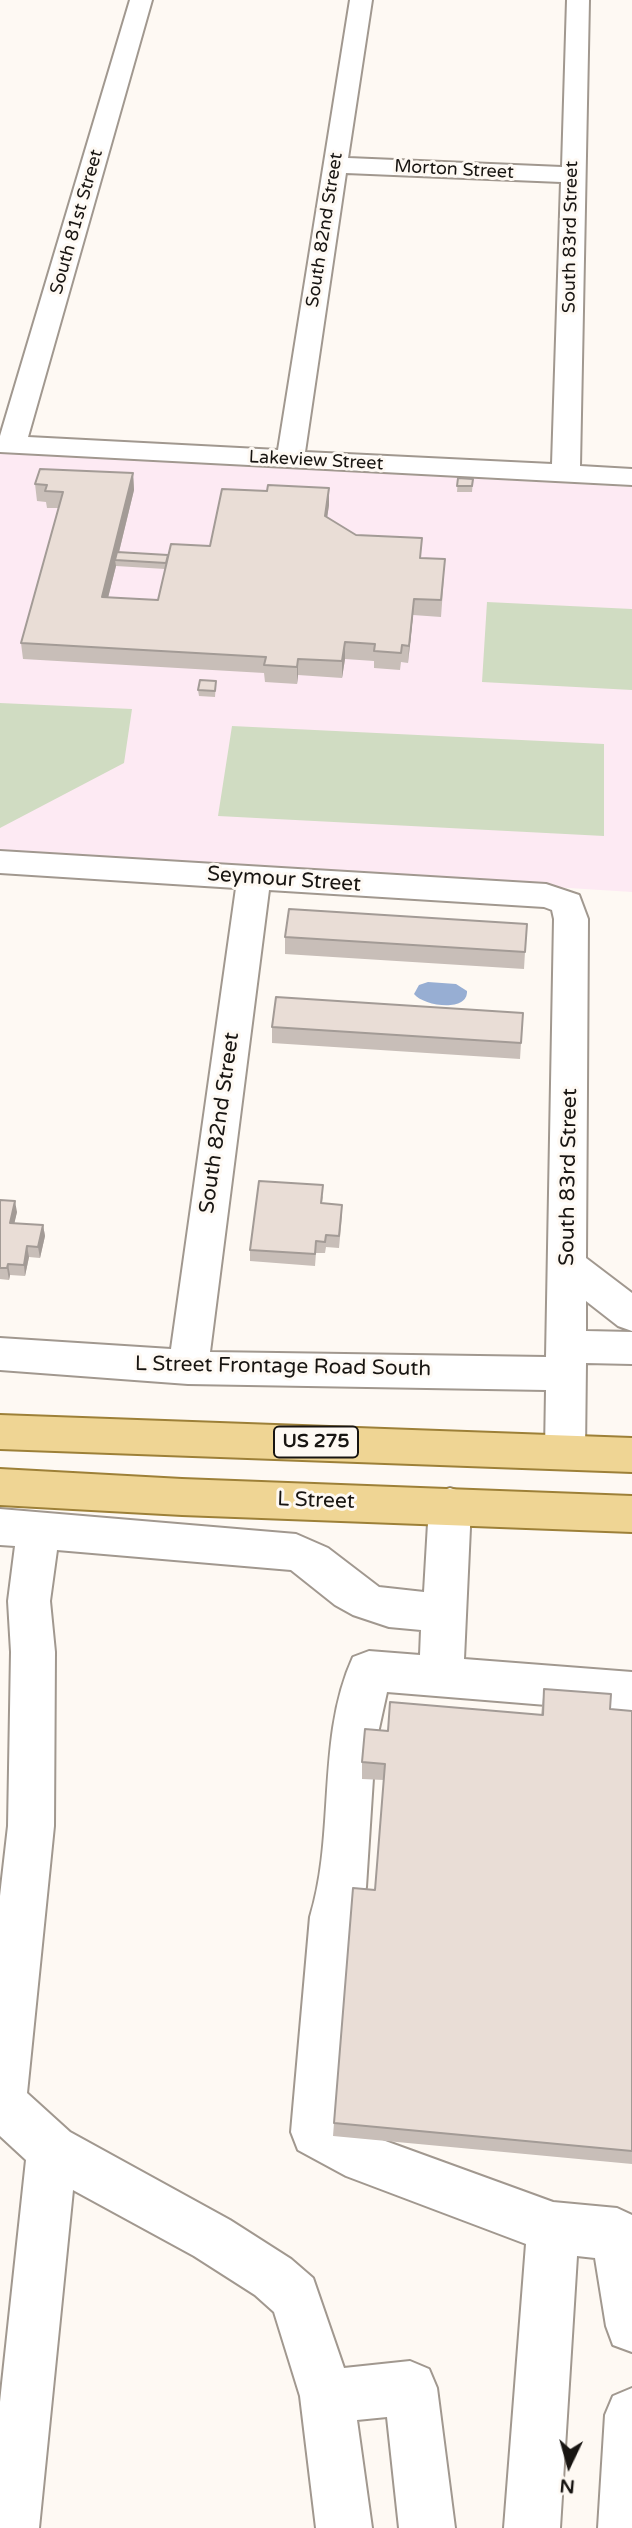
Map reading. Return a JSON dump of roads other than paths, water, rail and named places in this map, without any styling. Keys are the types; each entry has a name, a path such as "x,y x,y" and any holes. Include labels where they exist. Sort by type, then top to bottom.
{"main road":[{"name":"US 275","path":"0,1432 632,1455"},
{"name":"L Street","path":"0,1487 632,1514"}],"street":[{"name":"South 81st Street","path":"6,444 141,0"},
{"name":"South 82nd Street","path":"290,459 360,0"},
{"name":"South 83rd Street","path":"566,474 578,0"},
{"name":"Morton Street","path":"335,165 572,175"},
{"name":"Lakeview Street","path":"6,444 632,477"},
{"name":"Seymour Street","path":"0,862 546,896 567,903"},
{"name":"South 82nd Street","path":"188,1368 254,878"},
{"name":"South 83rd Street","path":"565,1451 571,919 567,903"},
{"path":"568,1265 628,1337"},
{"name":"L Street Frontage Road South","path":"0,1354 188,1368 566,1360 628,1337"},
{"path":"441,1676 450,1506"},
{"path":"344,2528 327,2396 295,2295 212,2238 52,2150 1,2103 32,1826 33,1653 19,1528 296,1552 318,1563 351,1592 374,1604 444,1612"},
{"path":"632,1692 369,1671 354,1746 343,1887 334,1916 316,2132 365,2158 553,2228 618,2234 632,2326"},
{"path":"11,2528 27,2401 52,2150"},
{"path":"532,2528 553,2228"},
{"path":"327,2396 410,2388 428,2528"},
{"path":"626,2528 632,2415"}],"water":[{"path":"428,982 456,984 467,991 465,998 453,1005 426,1002 414,994 419,985"}]}
